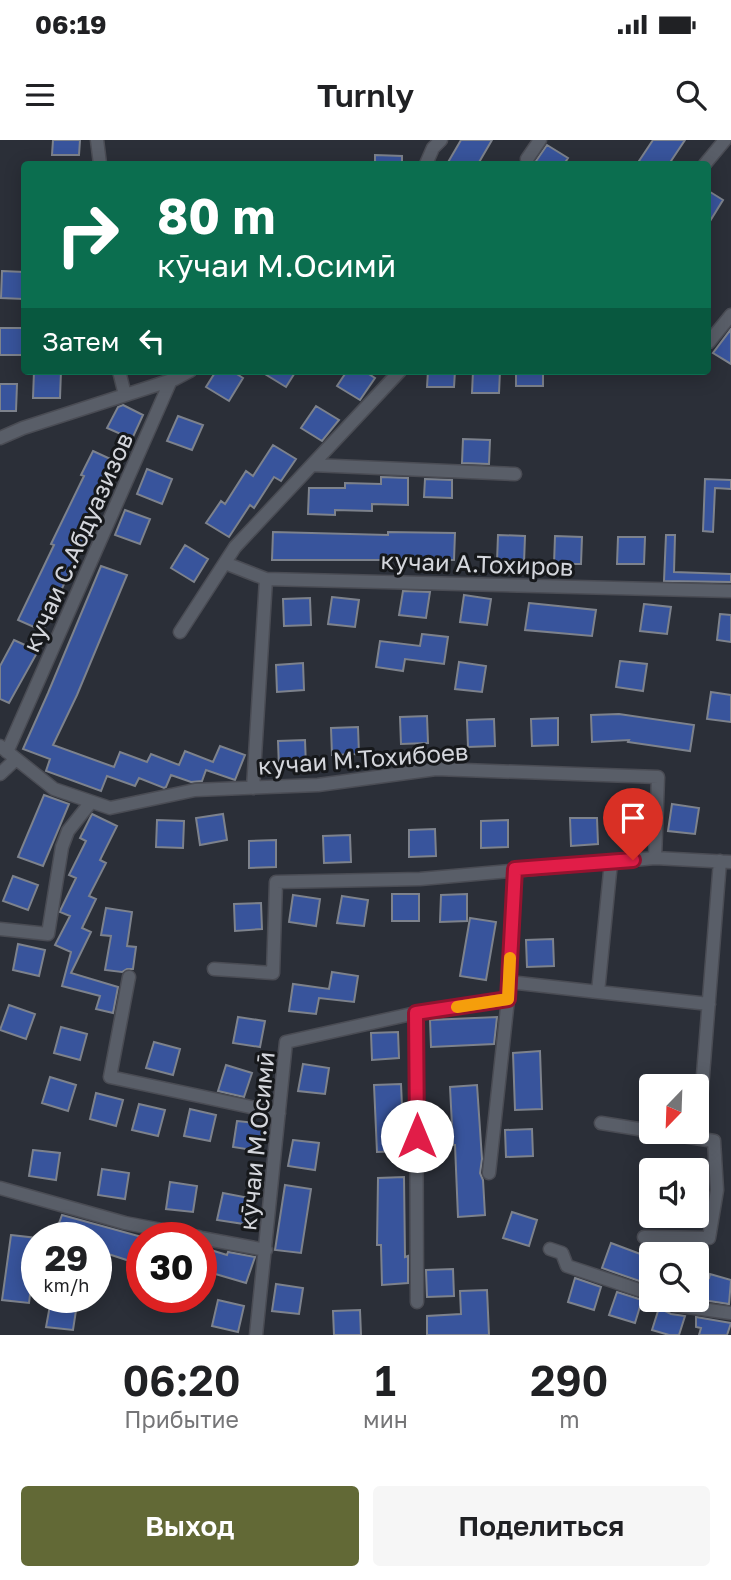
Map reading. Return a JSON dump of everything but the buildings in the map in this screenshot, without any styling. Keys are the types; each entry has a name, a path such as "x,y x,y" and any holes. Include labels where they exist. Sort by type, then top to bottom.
{"street":[{"path":"97,140 100,161"},
{"path":"427,161 433,148 441,140"},
{"path":"527,159 540,140"},
{"path":"708,161 725,140"},
{"path":"711,340 731,316"},
{"path":"121,375 125,395"},
{"path":"0,438 182,375"},
{"path":"180,632 235,547 396,375"},
{"name":"кучаи С.Абдуазизов","path":"8,752 172,380"},
{"path":"312,465 515,474"},
{"name":"кучаи А.Тохиров","path":"225,563 266,579 731,591"},
{"path":"253,788 266,579"},
{"path":"0,774 8,752"},
{"name":"кучаи М.Тохибоев","path":"8,752 54,789 110,808 195,790 318,785 436,769 658,777 655,858"},
{"path":"0,929 48,934 62,847 68,831 91,802"},
{"path":"214,969 273,973 276,882 421,879 655,858 725,861 703,1074"},
{"path":"598,992 611,862"},
{"path":"489,1173 508,999 515,869"},
{"path":"129,977 110,1077 279,1113"},
{"path":"509,982 709,1004"},
{"name":"кӯчаи М.Осимӣ","path":"256,1335 286,1042 416,1013 508,999"},
{"path":"416,1013 417,1303"},
{"path":"601,1123 639,1129"},
{"path":"643,1237 709,1238 717,1189 714,1141 709,1140"},
{"name":"кӯчаи М.Осимӣ","path":"0,1188 126,1223"},
{"name":"кӯчаи М.Осимӣ","path":"217,1241 266,1250"},
{"path":"550,1249 562,1253 567,1266 639,1290"},
{"path":"709,1310 731,1313"}],"slow traffic":[{"path":"457,1007 508,999 510,958"}],"route":[{"path":"417,1136 416,1013 508,999 515,869 633,860"}]}
